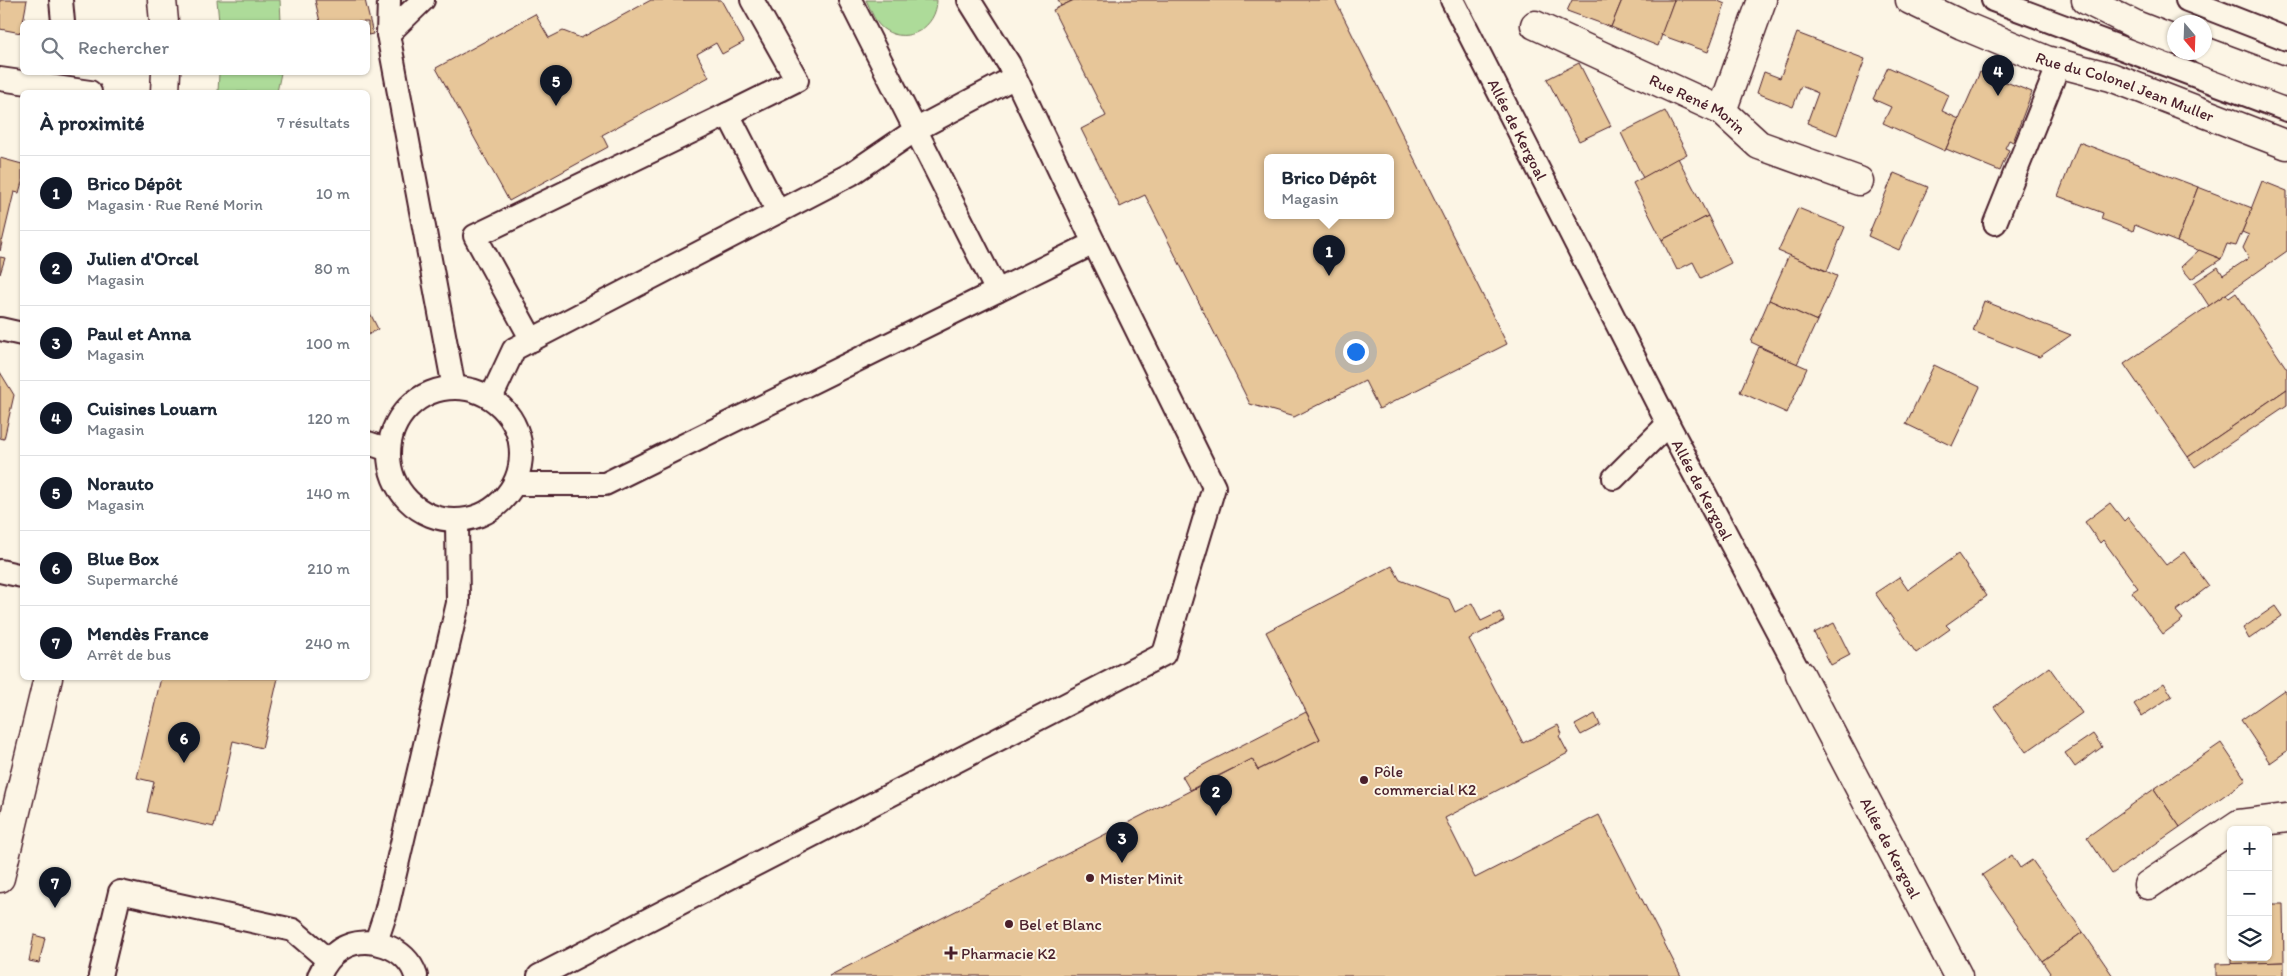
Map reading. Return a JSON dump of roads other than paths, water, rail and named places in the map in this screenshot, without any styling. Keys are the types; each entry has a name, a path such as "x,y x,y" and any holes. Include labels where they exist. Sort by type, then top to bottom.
{"street":[{"path":"162,0 164,20"},
{"path":"1722,111 1762,0"},
{"name":"Rue du Colonel Jean Muller","path":"1910,0 1962,26 2046,60 2111,77 2287,146"},
{"path":"2086,0 2138,26 2167,37"},
{"name":"Rue René Morin","path":"1535,25 1722,111 1759,145 1859,181"},
{"path":"2212,54 2287,82"},
{"path":"166,75 166,90"},
{"name":"Allée de Kergoal","path":"1800,674 1958,976"},
{"path":"0,878 48,680"},
{"path":"2148,885 2239,824 2287,818"}],"lane":[{"path":"61,0 63,20"},
{"path":"389,0 388,34 454,388"},
{"path":"388,34 424,0"},
{"path":"532,340 475,236 797,80 752,0"},
{"path":"850,0 917,129 997,291"},
{"path":"539,976 1164,654 1214,487 1015,77 969,0"},
{"name":"Allée de Kergoal","path":"1452,0 1668,424 1800,674"},
{"path":"1993,0 2287,110"},
{"path":"2187,0 2287,39"},
{"path":"1995,223 2059,64"},
{"path":"491,398 514,349 851,174 917,129 1015,77"},
{"path":"0,79 75,85"},
{"path":"728,114 778,212"},
{"path":"515,484 605,484 1094,243"},
{"path":"0,329 20,334"},
{"path":"454,388 473,390 491,398 505,411 516,427 521,446 520,466 515,484 504,499 491,510 474,518 457,520 435,518 415,507 400,491 391,471 389,450 393,430 403,413 417,400 434,391 454,388"},
{"path":"1614,478 1668,424"},
{"path":"370,444 389,450"},
{"path":"376,942 396,873 458,603 457,520"},
{"path":"0,571 20,576"},
{"path":"100,976 120,892 293,930 324,968 342,949 358,942 376,942 393,948 406,959 416,976"}],"place":[{"name":"Cuisines Louarn","path":"1998,96"},
{"name":"Norauto","path":"556,106"},
{"name":"Brico Dépôt","path":"1329,276"},
{"name":"Blue Box","path":"184,763"},
{"name":"Pôle commercial K2","path":"1364,780"},
{"name":"Julien d'Orcel","path":"1216,816"},
{"name":"Paul et Anna","path":"1122,863"},
{"name":"Mister Minit","path":"1090,878"},
{"name":"Mendès France","path":"55,908"},
{"name":"Bel et Blanc","path":"1009,924"},
{"name":"Pharmacie K2","path":"951,953"}]}
